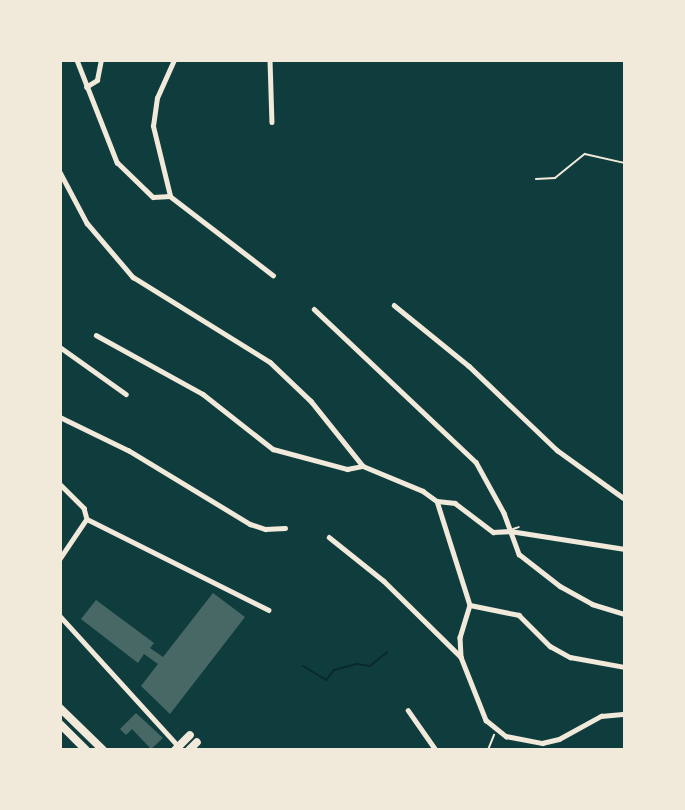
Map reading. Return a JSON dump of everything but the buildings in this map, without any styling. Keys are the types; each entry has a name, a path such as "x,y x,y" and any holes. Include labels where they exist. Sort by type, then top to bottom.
{"highway":[{"path":"175,750 190,735"},
{"path":"189,750 197,742"}],"main road":[{"path":"60,708 103,750"},
{"path":"60,724 86,750"}],"street":[{"path":"77,60 117,162 153,197 170,196"},
{"path":"87,87 97,80 101,60"},
{"path":"174,60 157,98 153,126 170,196 273,275"},
{"path":"270,60 272,122"},
{"path":"60,172 87,223 126,270 270,362 311,401 363,466 423,490 437,501 454,503 488,531 510,531 625,549"},
{"path":"394,305 469,366 557,450 625,499"},
{"path":"314,309 476,462 519,554 560,586 592,604 625,614"},
{"path":"96,335 203,394 273,449 347,469 363,466"},
{"path":"60,347 126,394"},
{"path":"60,417 137,455 250,524 265,529 285,528"},
{"path":"60,484 84,508 87,519 269,610"},
{"path":"437,501 470,605 460,637 461,657 477,705 495,730 506,736 542,743 601,716 625,714"},
{"path":"60,559 87,519"},
{"path":"328,537 384,581 461,657"},
{"path":"470,605 519,615 550,646 570,657 625,667"},
{"path":"60,616 182,750"},
{"path":"408,710 436,750"}],"lane":[{"path":"510,531 519,527"}],"path":[{"path":"536,179 555,178 585,154 625,163"},
{"path":"488,750 494,734"}],"waterway":[{"path":"303,666 326,680 334,670 357,664 370,666 387,652"}]}
